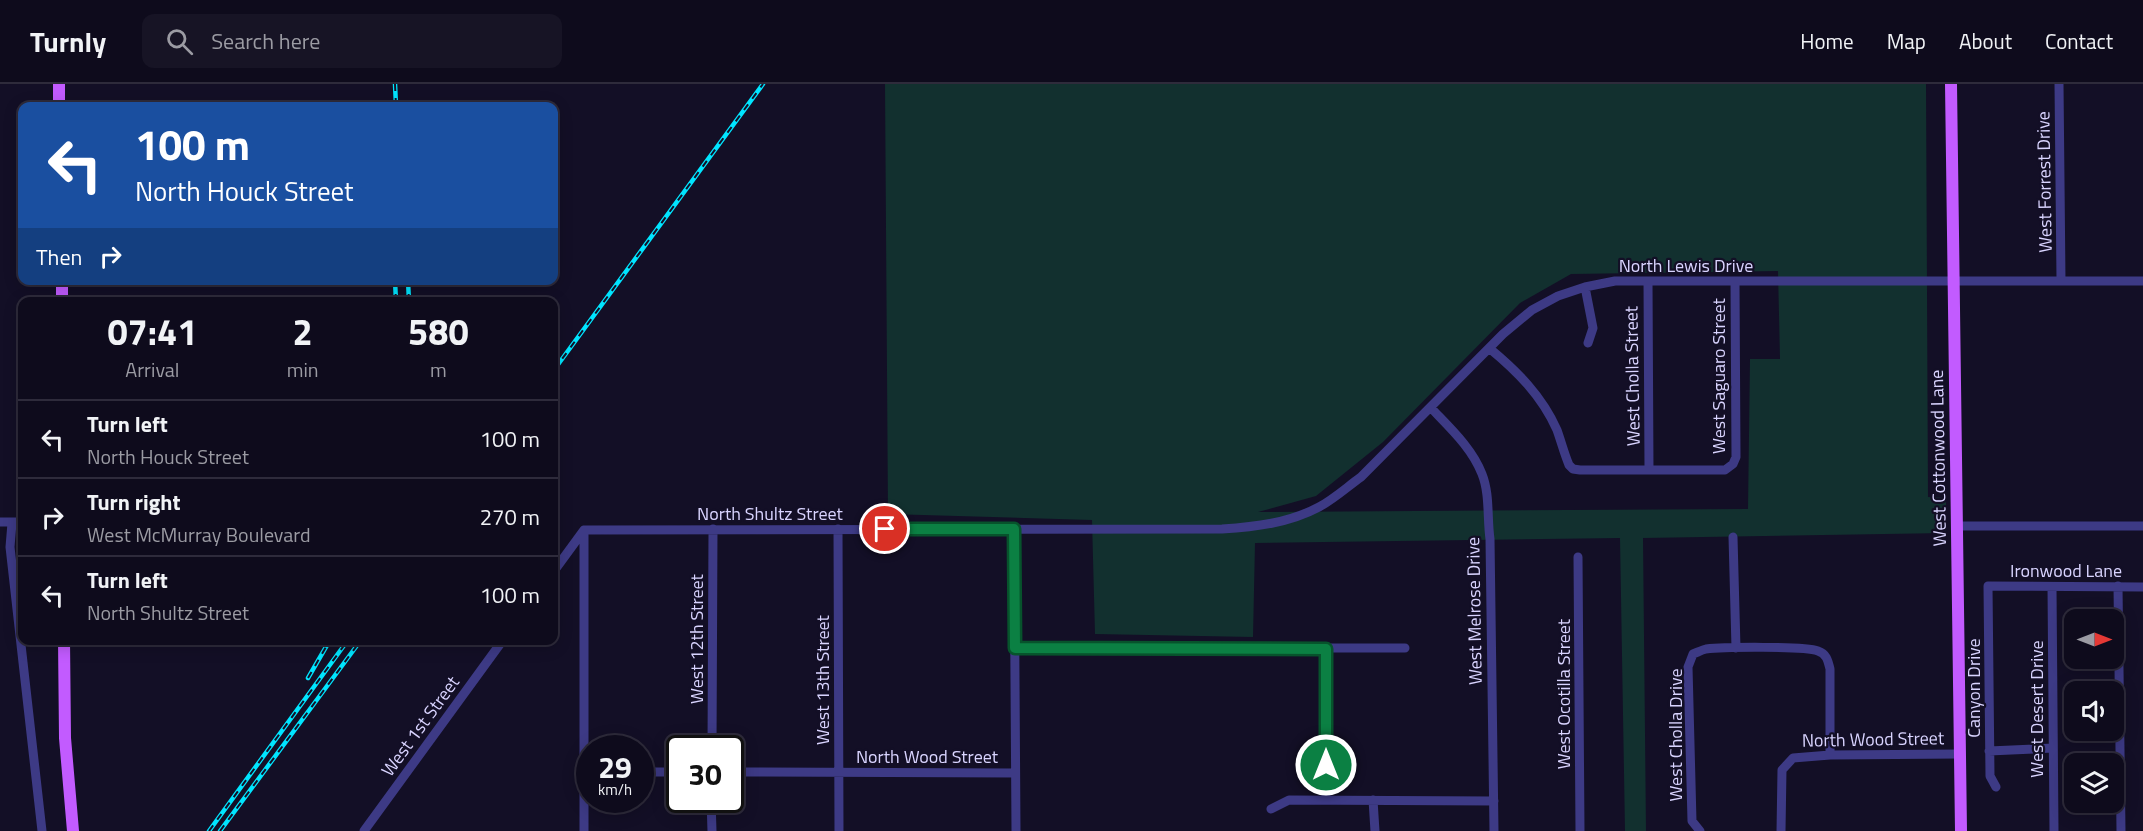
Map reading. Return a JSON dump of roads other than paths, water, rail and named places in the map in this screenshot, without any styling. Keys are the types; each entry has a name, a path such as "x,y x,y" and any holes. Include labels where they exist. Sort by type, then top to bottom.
{"main road":[{"path":"59,84 59,102"},
{"name":"West Cottonwood Lane","path":"1951,84 1961,831"},
{"path":"64,645 65,738 73,831"},
{"path":"71,798 83,831"}],"street":[{"name":"West Forrest Drive","path":"2059,84 2061,280"},
{"name":"North Lewis Drive","path":"1279,522 1318,507 1361,477 1489,348 1532,310 1558,296 1586,287 1615,280 2143,281"},
{"name":"West Cholla Street","path":"1648,281 1649,470"},
{"name":"West Saguaro Street","path":"1649,470 1719,471 1729,468 1736,457 1735,282"},
{"path":"1586,287 1593,328 1588,343"},
{"path":"1489,348 1522,378 1542,403 1557,430 1569,465 1573,469 1649,470"},
{"name":"West Melrose Drive","path":"1431,408 1464,442 1483,474 1487,500 1490,539 1494,831"},
{"path":"0,522 17,523 10,547 18,618"},
{"name":"North Shultz Street","path":"584,530 1222,529 1279,522"},
{"path":"1957,526 2143,526"},
{"name":"West 12th Street","path":"712,735 713,529"},
{"name":"West 13th Street","path":"838,529 839,831"},
{"path":"1014,529 1016,831"},
{"path":"558,566 584,530"},
{"path":"584,530 587,735"},
{"path":"1733,537 1736,648"},
{"name":"West Ocotilla Street","path":"1578,557 1580,831"},
{"name":"Ironwood Lane","path":"1988,586 2143,587"},
{"name":"Canyon Drive","path":"1988,586 1989,751 1990,776 1996,787"},
{"path":"2118,586 2121,831"},
{"name":"West Desert Drive","path":"2052,587 2054,831"},
{"path":"21,645 42,831"},
{"name":"West 1st Street","path":"364,831 499,645"},
{"path":"1015,648 1406,648"},
{"name":"West Cholla Drive","path":"1700,831 1692,821 1688,667 1694,654 1700,651 1736,648 1809,649 1824,654 1830,669 1830,755"},
{"path":"1326,649 1326,800"},
{"path":"1989,751 2053,748"},
{"name":"North Wood Street","path":"1781,831 1782,770 1793,758 1830,755 1960,754"},
{"name":"North Wood Street","path":"744,772 1015,773"},
{"path":"1271,809 1289,800 1494,801"},
{"path":"1373,800 1375,831"},
{"path":"584,831 585,813"},
{"path":"711,813 712,831"}],"railway":[{"path":"395,84 396,102"},
{"path":"558,365 763,84"},
{"path":"395,285 396,297"},
{"path":"408,285 409,297"},
{"path":"308,678 327,645"},
{"path":"209,831 344,645"},
{"path":"220,831 357,645"}]}
